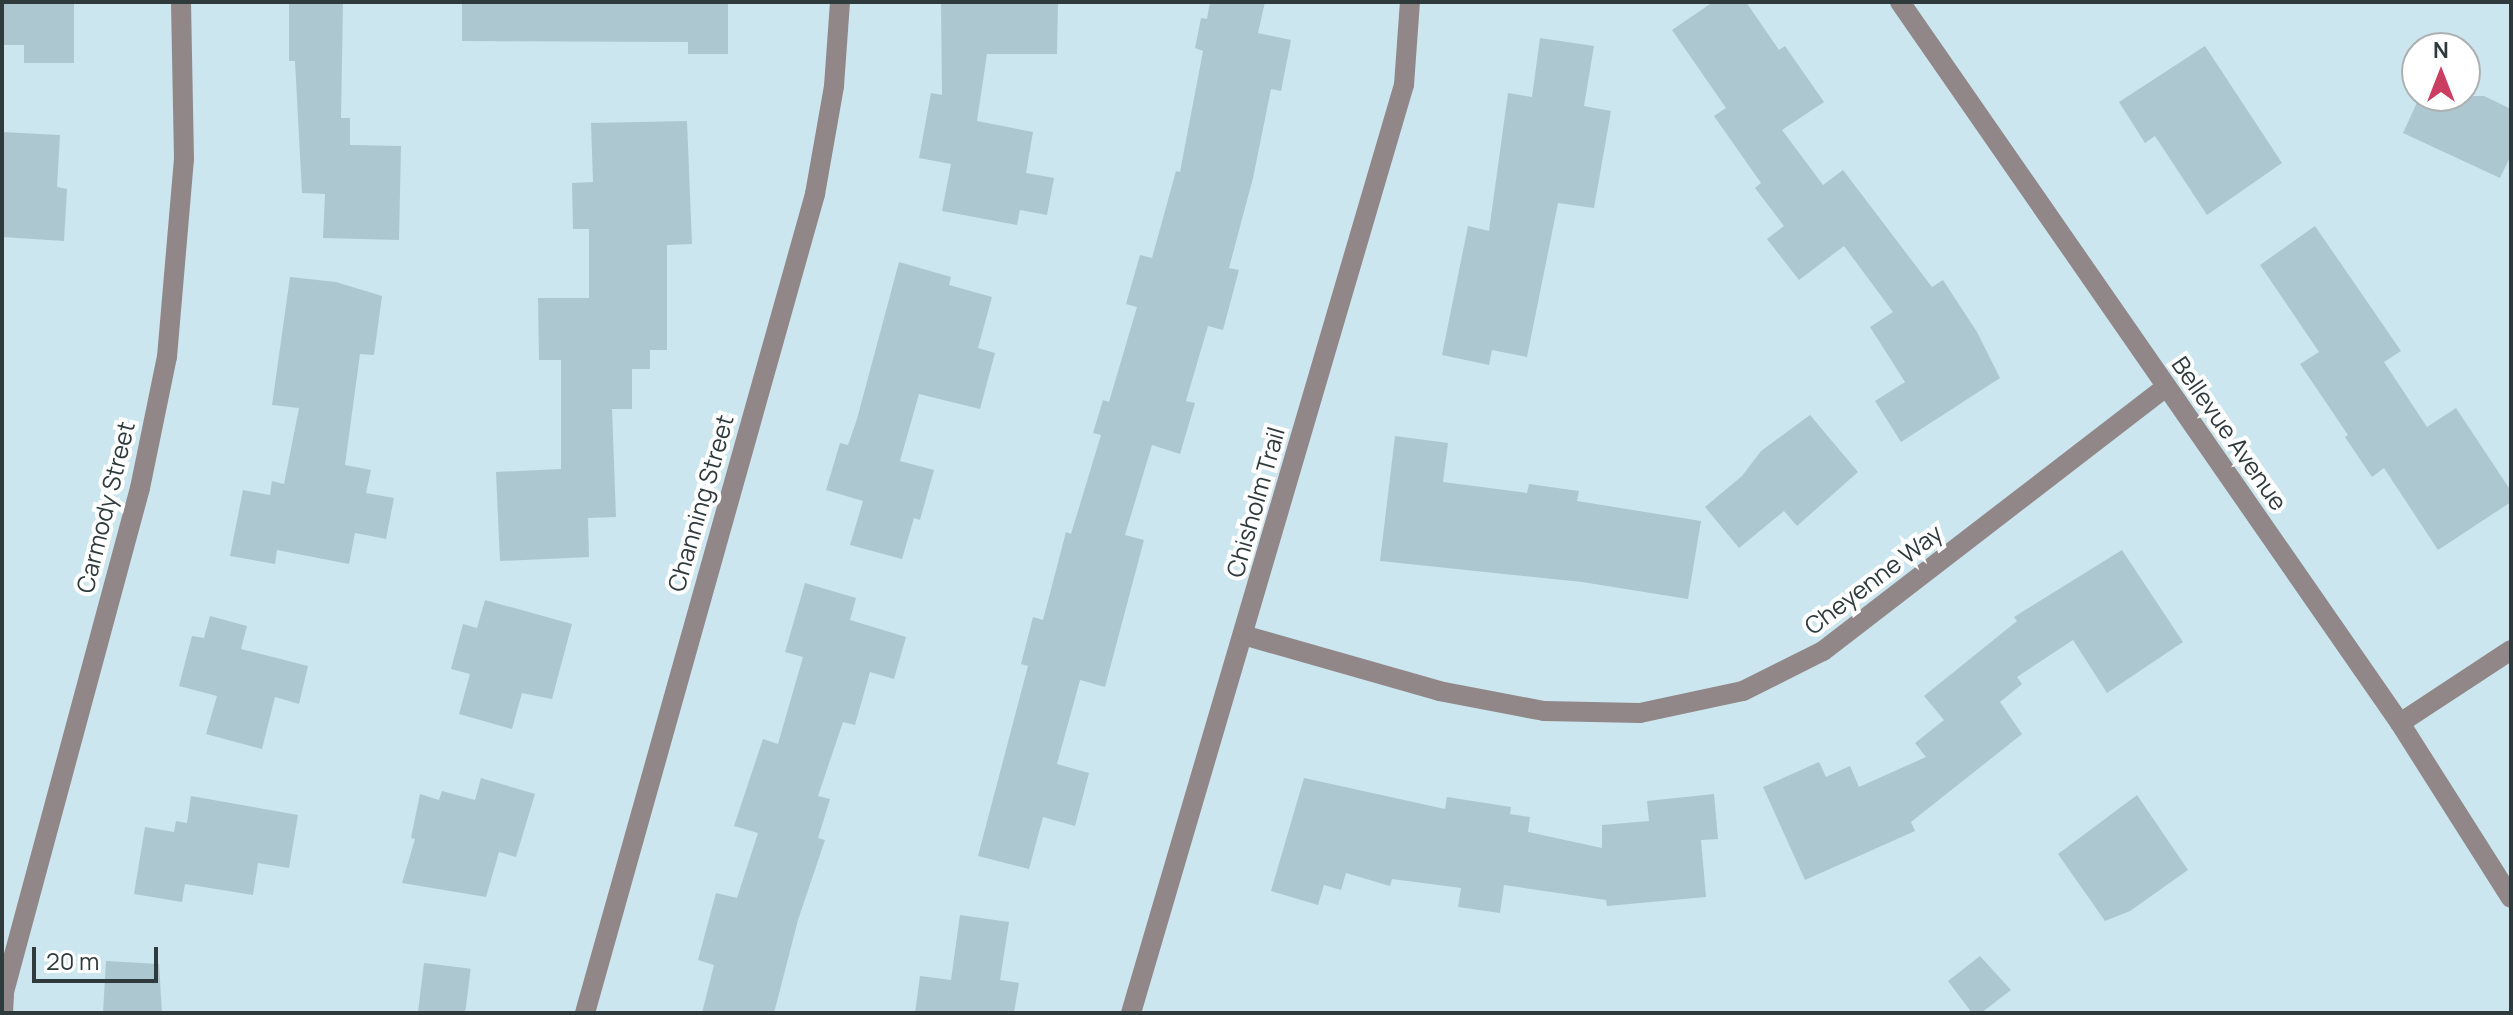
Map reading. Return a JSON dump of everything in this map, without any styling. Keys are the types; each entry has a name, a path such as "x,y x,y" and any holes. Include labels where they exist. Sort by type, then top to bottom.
{"street":[{"name":"Carmody Street","path":"3,999 140,488 167,357 184,159 181,2"},
{"name":"Channing Street","path":"585,1013 815,194 834,86 840,2"},
{"name":"Chisholm Trail","path":"1131,1013 1404,85 1410,2"},
{"name":"Bellevue Avenue","path":"1900,2 2400,723 2511,898"},
{"name":"Cheyenne Way","path":"1243,635 1439,691 1544,711 1640,713 1743,691 1823,651 2166,387"},
{"path":"2400,723 2511,650"}],"building":[{"path":"2,2 74,2 74,63 24,63 24,45 2,45"},
{"path":"289,2 343,2 341,118 350,118 350,145 401,146 399,240 323,238 325,194 302,193 295,61 289,61"},
{"path":"462,2 728,2 728,54 688,54 688,42 462,41"},
{"path":"941,2 1058,2 1057,54 987,54 977,121 1033,132 1026,173 1054,178 1047,215 1020,210 1017,225 942,211 951,164 919,158 931,93 942,95"},
{"path":"1210,2 1265,2 1258,33 1291,40 1281,91 1271,89 1253,178 1229,268 1239,270 1223,330 1208,326 1186,401 1195,403 1180,454 1152,445 1125,535 1144,540 1105,687 1080,680 1057,764 1089,773 1075,826 1043,817 1029,869 978,856 1028,666 1021,664 1033,617 1043,620 1066,532 1071,534 1101,435 1093,433 1103,400 1109,402 1137,307 1126,304 1140,255 1152,258 1176,171 1180,172 1203,51 1195,48 1201,18 1207,19"},
{"path":"1713,2 1746,2 1779,50 1785,46 1824,102 1782,130 1823,185 1843,170 1932,287 1943,280 1977,332 2000,378 1901,442 1875,401 1905,382 1870,327 1893,312 1844,246 1799,280 1767,239 1784,226 1755,188 1761,183 1714,116 1726,108 1672,30"},
{"path":"1540,38 1594,46 1584,106 1611,111 1594,208 1558,203 1527,357 1492,350 1489,365 1442,355 1468,226 1489,231 1508,93 1532,97"},
{"path":"2205,46 2282,163 2207,215 2155,136 2145,143 2119,102"},
{"path":"2481,96 2511,109 2511,155 2500,178 2403,133 2413,112 2481,112"},
{"path":"687,121 692,244 667,245 667,350 650,350 650,369 632,369 632,409 612,409 616,517 588,518 589,557 500,561 496,472 561,469 561,360 539,360 538,298 589,298 589,229 573,229 572,183 593,182 591,123"},
{"path":"2,132 60,135 57,187 67,189 64,241 2,237"},
{"path":"2315,226 2401,351 2384,362 2427,427 2456,408 2511,491 2511,502 2438,550 2384,468 2372,477 2345,437 2348,435 2300,364 2319,352 2260,265"},
{"path":"899,262 951,277 949,285 992,297 978,348 995,353 980,409 919,394 900,461 934,470 920,520 914,518 902,559 850,545 863,501 826,490 840,443 848,445 857,419"},
{"path":"290,277 336,282 382,296 374,355 360,354 345,465 371,470 366,493 394,498 386,539 355,533 349,564 277,550 275,564 230,556 243,490 270,495 272,481 284,484 299,408 272,405"},
{"path":"1810,415 1858,472 1797,526 1784,511 1739,548 1705,507 1742,476 1761,451"},
{"path":"1395,436 1448,443 1443,482 1527,493 1529,484 1579,491 1577,501 1701,521 1688,599 1582,582 1380,561"},
{"path":"2122,550 2183,642 2107,693 2073,640 2017,677 2022,684 2000,702 2022,734 1911,822 1915,831 1805,880 1763,787 1819,762 1826,777 1850,766 1859,787 1926,757 1915,743 1944,720 1924,696 2017,621 2014,617"},
{"path":"805,583 856,598 850,620 906,637 894,679 870,672 855,725 843,722 818,796 830,799 818,838 825,840 798,920 774,1013 702,1013 714,965 698,960 716,893 737,898 758,833 734,826 763,739 778,744 803,657 785,652"},
{"path":"485,600 572,624 552,699 522,693 512,729 459,714 470,674 451,669 463,624 477,628"},
{"path":"210,616 247,626 241,649 308,666 299,704 275,697 262,749 206,734 217,696 179,686 192,636 204,638"},
{"path":"481,778 535,794 516,857 499,852 486,897 402,883 415,839 411,838 420,794 439,800 442,791 475,800"},
{"path":"1304,778 1445,809 1447,797 1511,807 1510,814 1530,817 1528,832 1602,848 1602,825 1649,821 1647,801 1714,794 1718,839 1701,840 1706,897 1607,906 1606,900 1504,885 1500,913 1458,907 1461,888 1392,879 1390,886 1346,873 1341,890 1324,885 1318,905 1271,891"},
{"path":"2137,795 2188,870 2130,911 2105,921 2058,854"},
{"path":"191,796 298,815 289,868 258,863 253,895 185,884 182,902 134,894 145,827 174,832 176,821 187,823"},
{"path":"960,915 1009,922 1000,980 1019,983 1014,1013 915,1013 920,976 951,980"},
{"path":"1980,956 2011,990 1981,1013 1972,1013 1948,981"},
{"path":"106,961 159,964 162,1013 103,1013"},
{"path":"424,963 471,969 465,1013 418,1013"}]}
